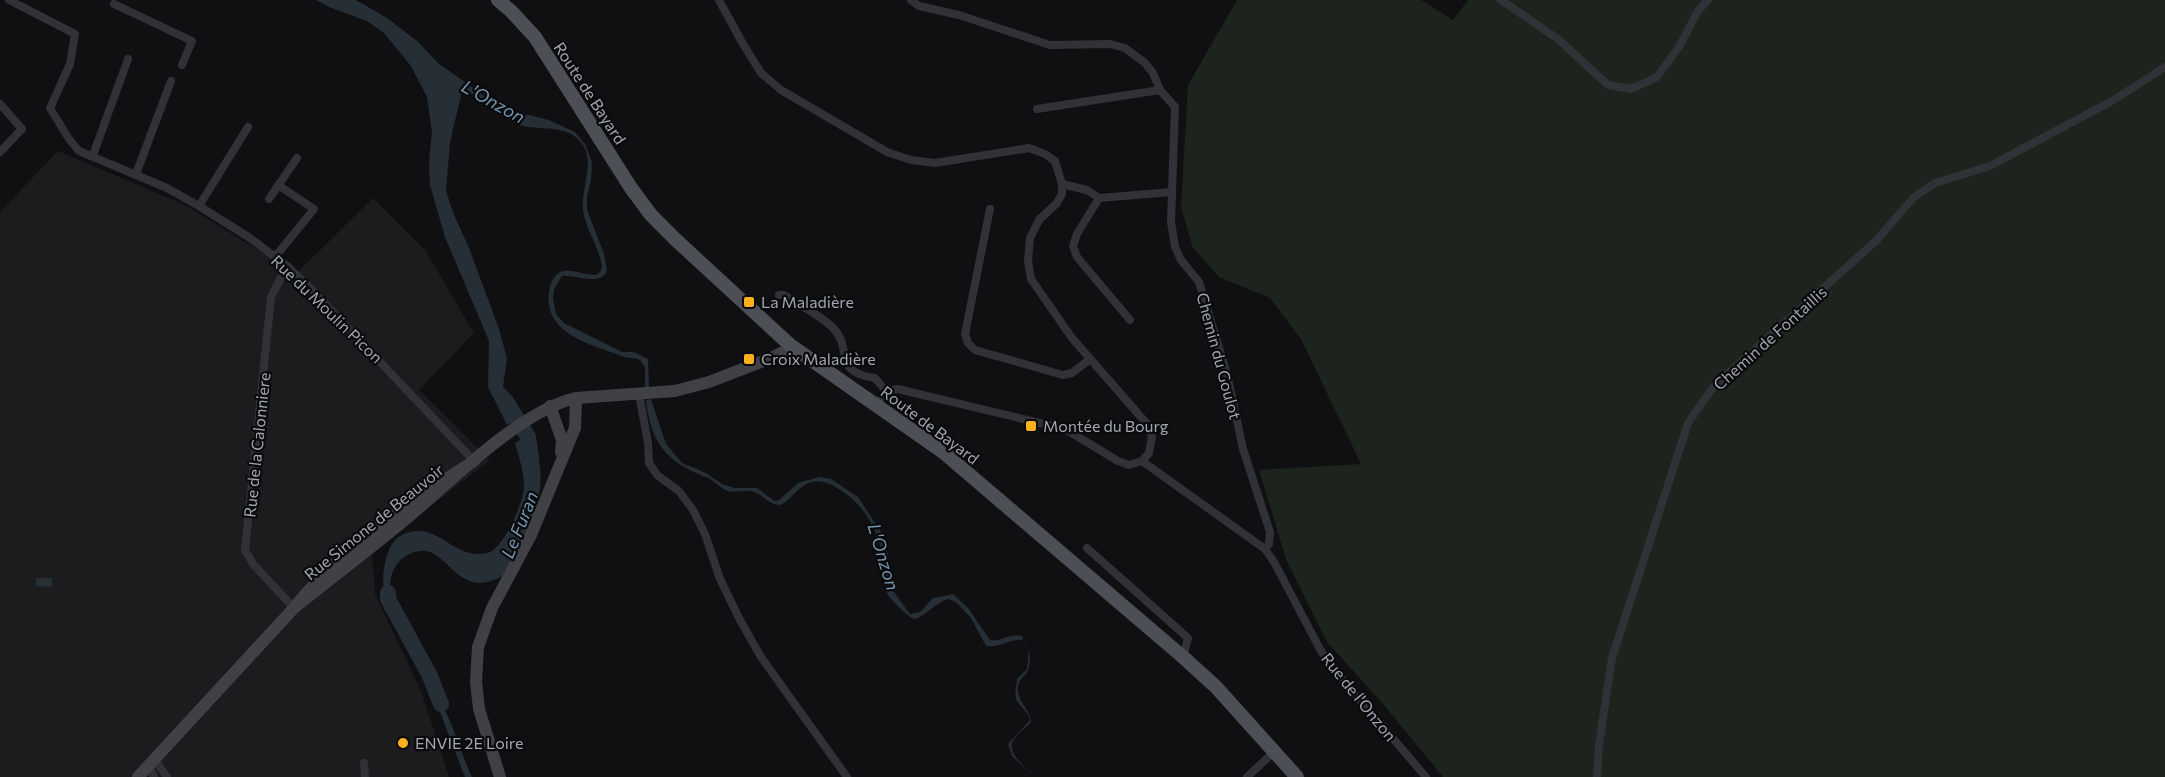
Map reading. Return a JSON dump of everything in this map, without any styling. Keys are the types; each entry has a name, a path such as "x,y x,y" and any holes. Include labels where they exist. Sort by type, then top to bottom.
{"main road":[{"name":"Route de Bayard","path":"498,0 535,38 631,188 651,215 790,345 943,452 1183,657 1216,687 1297,777"},
{"name":"Rue Simone de Beauvoir","path":"138,777 152,767 294,608 316,580 380,526 474,461 528,420 550,406 576,398 675,391 709,382 775,357 790,345"},
{"path":"500,777 479,709 476,682 478,647 492,608 531,535 575,428 576,398"},
{"path":"550,406 562,440 561,459"}],"street":[{"name":"Rue du Moulin Picon","path":"9,0 75,34 70,64 50,108 79,151 167,188 250,237 287,266 474,461"},
{"path":"719,0 761,73 781,90 886,152 911,160 935,163 1029,148 1055,161 1062,184 1062,194 1057,203 1039,220 1030,238 1028,261 1031,279 1072,338 1147,423 1152,436 1149,453 1142,461 1129,465 1118,461 1065,429 898,389 886,391 877,405"},
{"name":"Chemin du Goulot","path":"910,0 919,6 959,15 1050,45 1110,44 1125,48 1145,63 1153,73 1160,90 1175,107 1171,222 1175,247 1181,260 1199,282 1227,374 1243,449 1270,532 1269,544 1265,549"},
{"path":"1501,0 1557,39 1608,85 1631,89 1657,77 1679,47 1698,11 1708,0"},
{"path":"111,1 192,41 182,65"},
{"path":"93,155 128,59"},
{"name":"Chemin de Fontaillis","path":"1597,777 1599,745 1612,658 1688,423 1714,386 1877,240 1914,197 1935,183 1990,166 2112,101 2165,67"},
{"path":"136,174 171,81"},
{"path":"1036,109 1160,90"},
{"path":"0,104 22,129 0,152"},
{"path":"199,206 248,128"},
{"path":"269,199 297,158"},
{"path":"1062,184 1087,190 1099,198 1172,192"},
{"path":"275,257 314,209 278,185"},
{"path":"1099,198 1077,234 1073,246 1077,257 1130,320"},
{"path":"990,209 965,334 968,343 975,350 1063,375 1072,373 1090,359"},
{"name":"Rue de la Calonniere","path":"287,266 272,297 245,550 253,564 294,608"},
{"path":"779,295 784,295 833,327 841,341 849,368 860,376 875,378 886,391"},
{"path":"639,394 648,443 649,463 657,475 679,491 693,510 705,534 720,579 756,647 812,731 847,777"},
{"path":"1142,461 1265,549"},
{"path":"1087,548 1188,638 1183,657"},
{"name":"Rue de l'Onzon","path":"1265,549 1275,562 1321,651 1346,684 1426,777"},
{"path":"1247,777 1274,752"},
{"path":"364,763 365,777"},
{"path":"152,767 167,777"}],"shaded area":[{"path":"1237,0 1421,0 1453,20 1468,0 2165,0 2165,777 1443,777 1384,705 1327,642 1286,559 1259,470 1361,464 1301,339 1270,298 1219,277 1193,248 1181,207 1188,85"},
{"path":"58,151 185,205 268,256 293,277 373,198 425,250 474,333 419,390 490,460 372,552 375,594 421,691 449,777 0,777 0,212"}],"water":[{"path":"316,0 355,0 363,4 387,18 417,41 438,63 507,112 549,120 575,132 585,144 592,162 587,210 604,254 607,271 604,276 593,279 562,276 554,289 556,314 564,323 622,352 634,352 648,359 649,387 645,387 645,367 640,360 624,357 572,336 554,318 549,306 549,292 556,275 567,271 596,275 602,267 584,215 588,161 581,142 564,131 517,124 477,97 462,91 450,142 446,191 498,326 507,358 503,387 513,398 520,416 507,425 488,387 489,341 445,237 430,185 429,161 432,133 427,97 411,66 384,33 367,21"},
{"name":"L'Onzon","path":"651,399 666,444 682,463 706,473 722,484 734,488 757,488 774,501 779,500 798,483 819,477 831,479 858,497 883,535 888,554 891,588 910,614 920,612 933,598 953,594 968,608 990,640 1019,636 1023,637 1023,640 986,646 971,618 957,603 949,599 939,603 918,618 912,618 888,595 884,561 874,528 855,501 846,494 826,483 812,482 799,489 780,505 771,503 755,492 725,490 711,479 694,472 672,458 657,440 648,416 646,400"},
{"path":"529,434 535,438 538,456 539,498 530,525 503,575 495,580 484,582 469,581 461,577 435,554 420,551 410,553 402,559 397,564 391,578 390,592 394,608 451,724 472,777 465,777 426,680 392,618 383,586 384,568 389,550 397,538 415,531 434,535 469,553 479,554 492,551 503,539 513,522 523,494 523,476 515,443"},
{"path":"36,578 52,578 52,587 36,586"},
{"path":"1027,646 1030,654 1029,666 1019,684 1018,691 1031,722 1014,739 1012,749 1018,760 1035,777 1012,756 1008,744 1030,720 1015,695 1017,679 1027,669"}],"waterway":[{"name":"Le Furan","path":"505,400 528,437 531,457"},
{"name":"Le Furan","path":"388,593 388,599 429,674 441,704"}],"place":[{"name":"La Maladière","path":"749,302"},
{"name":"Croix Maladière","path":"749,359"},
{"name":"Montée du Bourg","path":"1031,426"},
{"name":"ENVIE 2E Loire","path":"403,743"}]}
